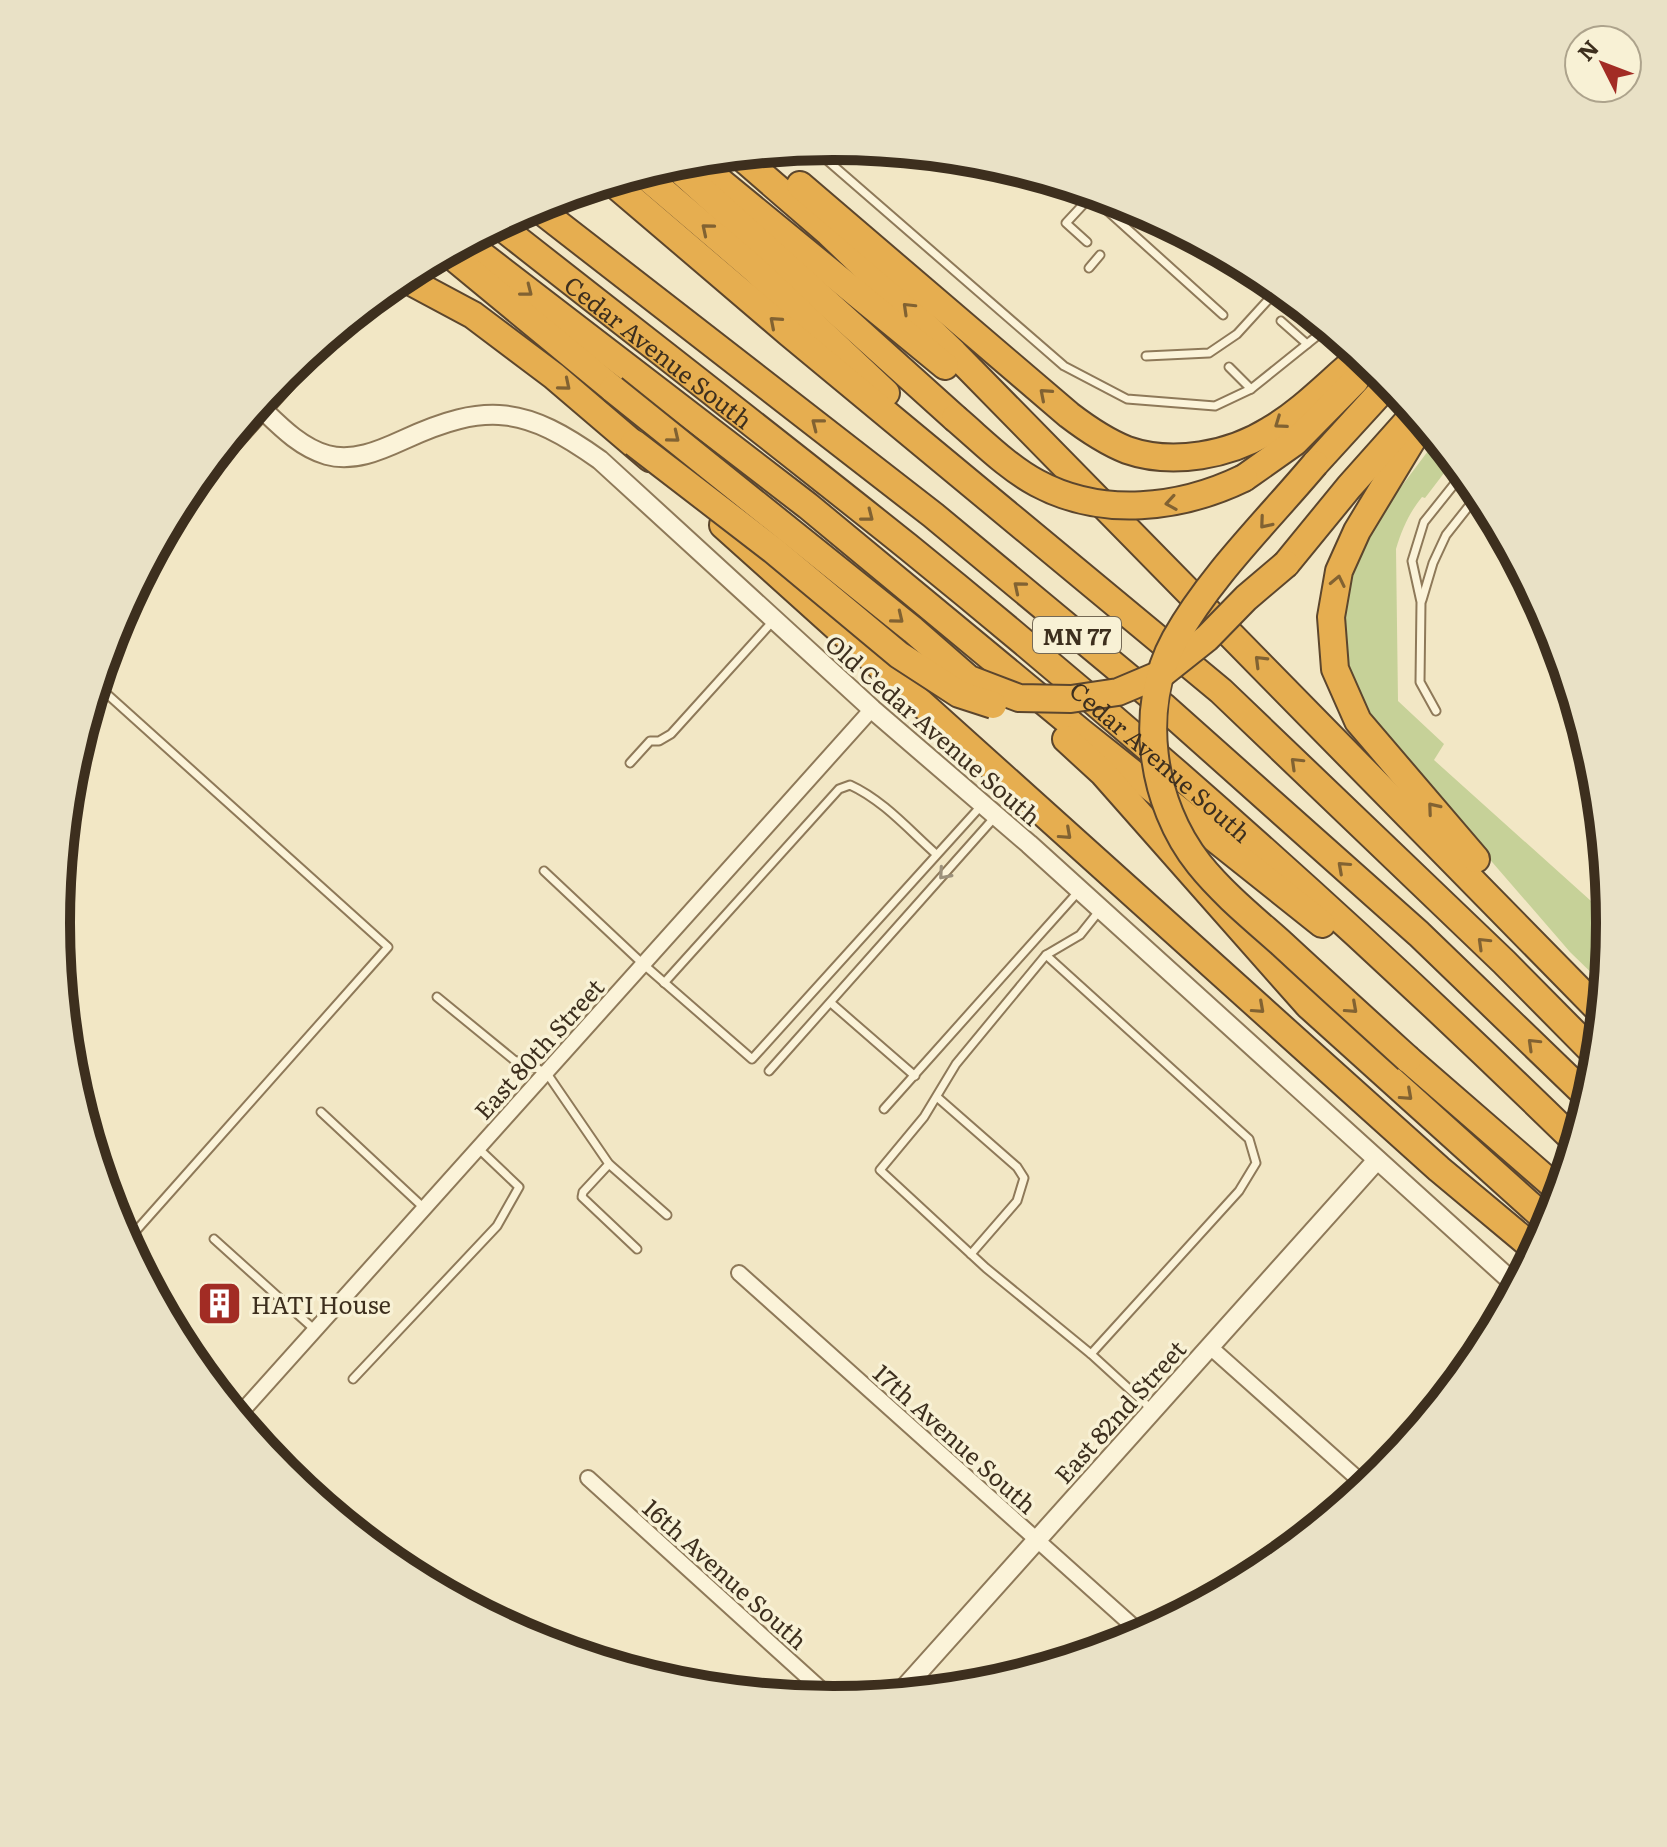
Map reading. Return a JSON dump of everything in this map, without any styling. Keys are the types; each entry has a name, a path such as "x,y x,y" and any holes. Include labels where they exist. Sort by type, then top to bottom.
{"highway":[{"path":"771,163 842,220 1085,428 1127,450 1152,455 1186,456 1215,453 1245,443 1271,430 1352,364"},
{"path":"751,165 840,243 954,353 1592,1003"},
{"path":"708,171 930,354 1122,521"},
{"path":"685,175 955,418 1024,475 1067,497 1137,507 1219,491 1244,478 1295,442 1362,374"},
{"path":"653,182 753,268 1051,549"},
{"path":"622,190 1221,691 1504,962 1586,1045"},
{"name":"Cedar Avenue South","path":"547,216 933,515 1151,696 1419,934 1578,1088"},
{"name":"Cedar Avenue South","path":"509,233 907,547 1132,734 1297,879 1567,1133"},
{"path":"475,250 808,506 1081,732 1490,1058"},
{"path":"456,260 913,630 969,679 1019,698 1071,699 1118,692 1163,673 1207,638 1246,598 1286,564"},
{"path":"417,284 473,315 554,376 634,443 1439,1169 1527,1242"},
{"path":"1381,392 1219,577 1173,642 1157,692 1154,746 1157,773 1179,834 1199,864 1244,910 1408,1059 1551,1183"},
{"path":"634,443 773,550 899,655 959,694 1014,712 1073,716 1124,705 1176,680 1216,648 1408,420"},
{"path":"1417,432 1357,531 1339,571 1331,617 1335,669 1358,721 1481,865 1510,917"},
{"path":"808,506 1103,773 1308,1005 1540,1214"},
{"path":"1439,1169 1522,1253"}],"street":[{"name":"Old Cedar Avenue South","path":"266,413 295,438 327,455 366,455 447,421 483,415 514,416 541,423 600,460 872,709 1080,891 1509,1279"},
{"name":"East 80th Street","path":"245,1409 872,709"},
{"name":"East 82nd Street","path":"909,1682 1377,1160"},
{"name":"17th Avenue South","path":"739,1273 1133,1626"},
{"path":"1209,1346 1357,1478"},
{"name":"16th Avenue South","path":"588,1478 818,1686"}],"lane":[{"path":"827,160 1064,366 1127,399 1215,406 1251,389 1319,335"},
{"path":"1085,203 1066,223 1087,242"},
{"path":"1111,213 1223,315"},
{"path":"1089,268 1100,255"},
{"path":"1146,356 1209,353 1237,334 1270,298"},
{"path":"1281,321 1307,344"},
{"path":"1229,367 1251,389"},
{"path":"1436,711 1420,682 1421,602 1412,561 1424,522 1456,482"},
{"path":"1421,602 1446,535 1471,504"},
{"path":"630,763 650,741 659,741 671,734 774,619"},
{"path":"106,693 388,947 135,1232"},
{"path":"664,983 839,789 850,785 859,789 936,854"},
{"path":"544,871 664,983 752,1059 936,854 989,810"},
{"path":"769,1071 831,1003 989,810"},
{"path":"884,1109 1080,891"},
{"path":"1100,909 1080,935 1046,955 956,1064 937,1097 880,1170 971,1254 1091,1354 1152,1410"},
{"path":"1046,955 1249,1139 1256,1163 1239,1191 1091,1354"},
{"path":"437,997 514,1060 546,1072 609,1164 667,1215"},
{"path":"831,1003 915,1076"},
{"path":"937,1097 1017,1167 1024,1178 1017,1201 971,1254"},
{"path":"321,1112 424,1208"},
{"path":"353,1379 497,1226 519,1187 478,1148"},
{"path":"609,1164 582,1197 637,1249"},
{"path":"214,1239 315,1330"}],"green space":[{"path":"1430,448 1447,470 1413,509 1396,549 1398,701 1444,744 1434,760 1596,906 1595,976 1570,952 1422,781 1365,708 1352,684 1344,647 1343,611 1346,586 1362,539"}],"place":[{"name":"HATI House","path":"220,1303"}]}
